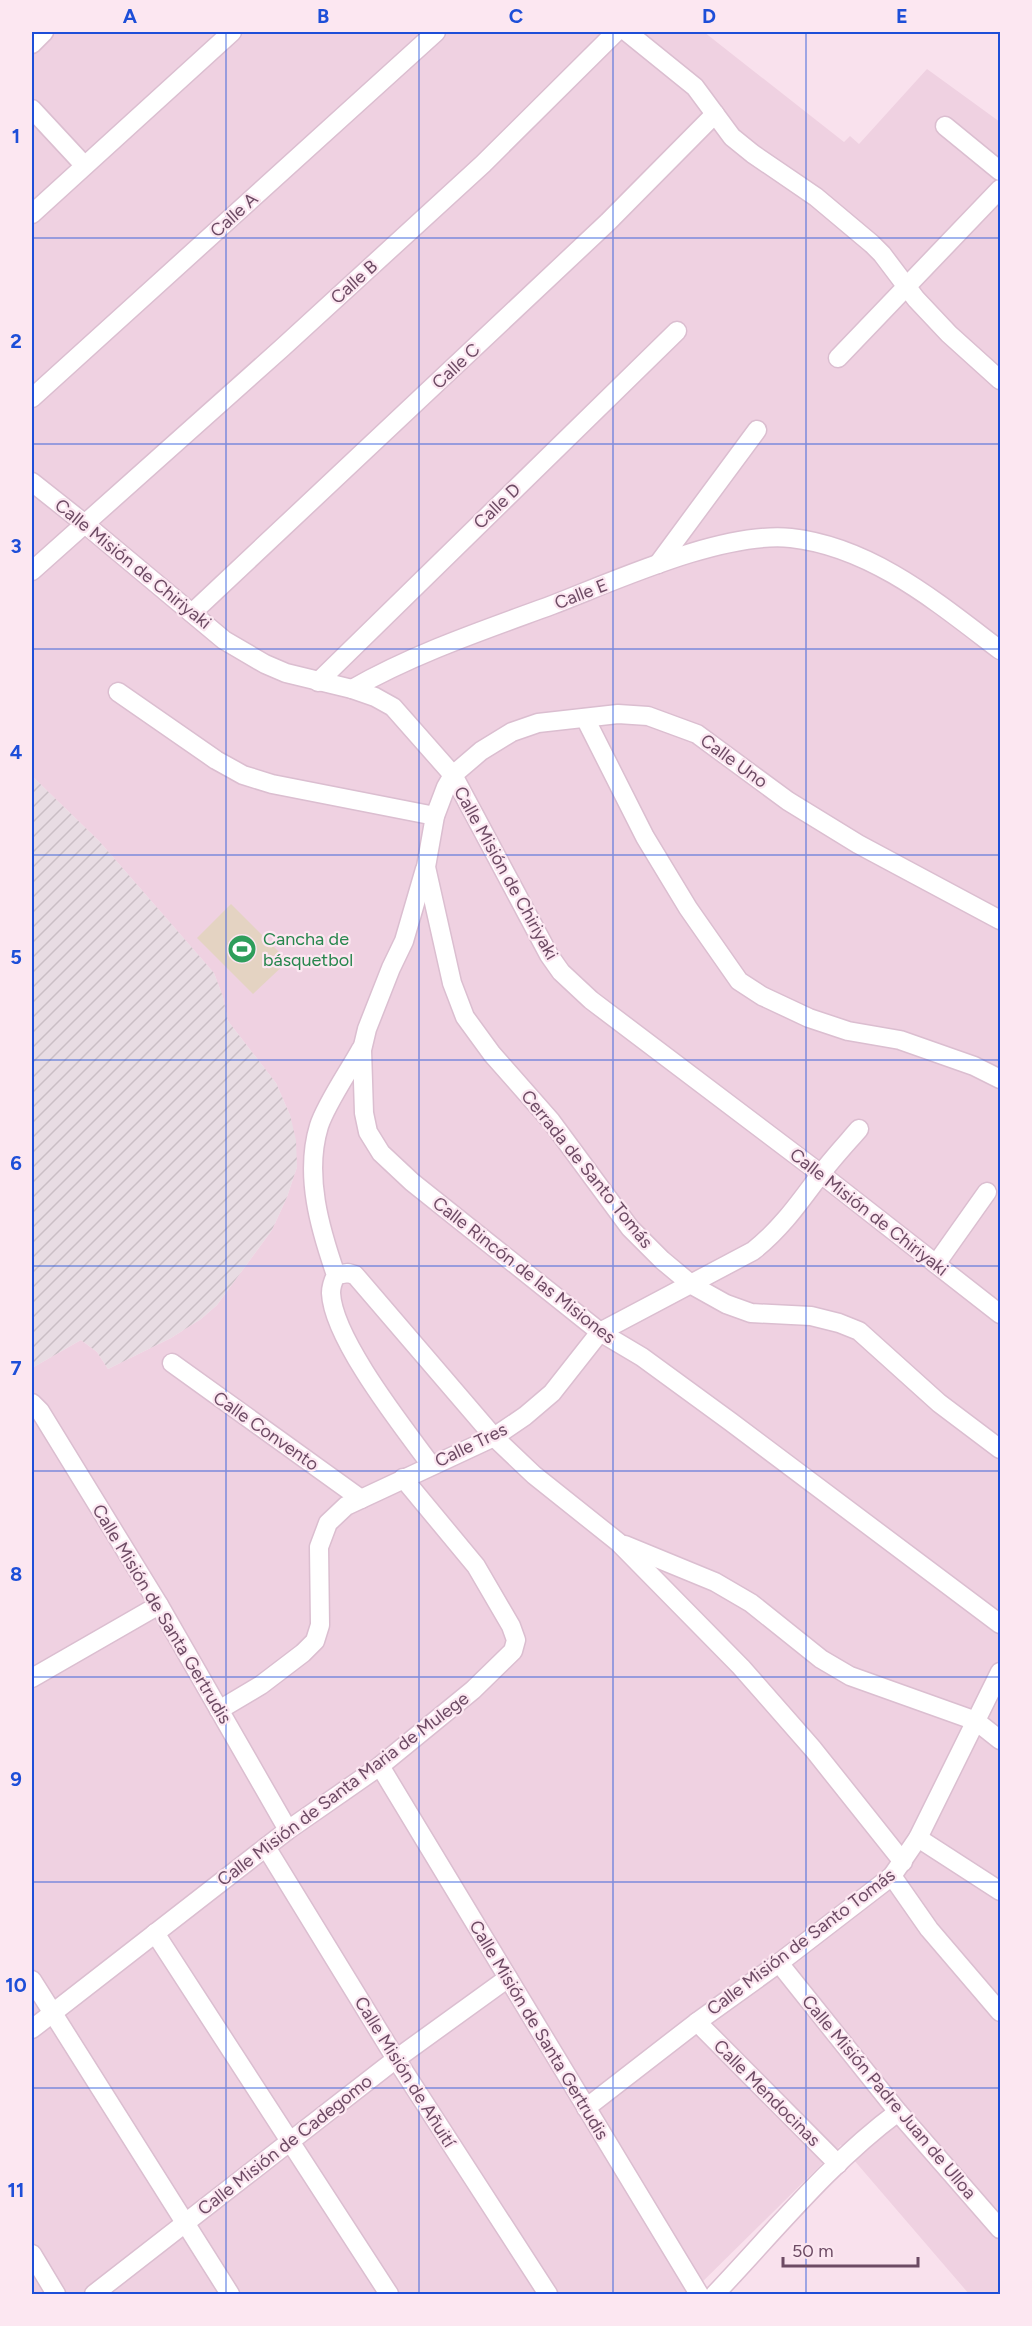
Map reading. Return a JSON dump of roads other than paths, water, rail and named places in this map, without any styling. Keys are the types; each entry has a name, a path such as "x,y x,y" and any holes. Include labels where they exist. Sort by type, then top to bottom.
{"street":[{"path":"32,44 44,32"},
{"path":"32,214 232,32"},
{"name":"Calle A","path":"32,398 436,32"},
{"name":"Calle B","path":"32,571 483,164 616,32"},
{"path":"627,32 695,87 732,137 816,197 852,226 882,254 907,288 949,334 1000,379"},
{"path":"32,109 84,165"},
{"name":"Calle C","path":"192,613 608,222 714,114"},
{"path":"945,126 1000,171"},
{"path":"838,358 1000,189"},
{"name":"Calle D","path":"318,682 677,331"},
{"path":"658,564 757,430"},
{"name":"Calle Misión de Chiriyaki","path":"32,482 224,640 265,664 286,673 352,689 375,697 393,707 453,775 549,955 561,972 591,1000 821,1173 1000,1314"},
{"name":"Calle E","path":"352,689 408,659 658,564 760,537 790,538 821,544 869,562 909,584 1000,650"},
{"path":"118,692 216,760 243,775 272,784 435,816"},
{"name":"Calle Uno","path":"453,775 481,751 512,732 538,723 618,714 648,716 697,734 788,801 1000,921"},
{"path":"585,718 645,837 688,908 739,981 762,996 809,1018 848,1031 900,1040 974,1066 1000,1079"},
{"name":"Cerrada de Santo Tomás","path":"453,775 435,816 426,867 452,983 465,1017 492,1054 551,1121 630,1228 662,1260 692,1285 726,1304 751,1313 811,1316 859,1331 939,1403 1000,1449"},
{"name":"Calle Rincón de las Misiones","path":"426,867 404,942 391,968 363,1044 361,1084 364,1113 368,1132 381,1153 412,1182 600,1332 642,1357 1000,1624"},
{"path":"363,1044 320,1124 312,1154 319,1225 336,1275 331,1285 331,1296 349,1344 392,1411 431,1465"},
{"name":"Calle Tres","path":"219,1710 261,1685 315,1641 320,1624 320,1547 328,1523 346,1506 494,1437 552,1394 600,1332 753,1251 772,1237 789,1218 821,1173 859,1129"},
{"path":"936,1264 987,1192"},
{"path":"336,1275 348,1273 355,1275 494,1437 534,1475 618,1542 741,1667 813,1749 898,1869 929,1929 1000,2012"},
{"name":"Calle Convento","path":"172,1364 361,1499"},
{"name":"Calle Misión de Santa Gertrudis","path":"32,1402 40,1411 159,1605 288,1830"},
{"name":"Calle Misión de Santa Maria de Mulege","path":"32,2029 288,1830 380,1766 473,1690 513,1652 516,1640 511,1626 476,1566 403,1478"},
{"path":"618,1542 715,1582 751,1603 821,1659 850,1676 976,1721 1000,1740"},
{"path":"32,1678 159,1605"},
{"name":"Calle Misión de Santo Tomás","path":"586,2108 697,2022 779,1963 898,1869 918,1838 1000,1672"},
{"name":"Calle Misión de Santa Gertrudis","path":"380,1766 699,2295"},
{"path":"918,1838 1000,1891"},
{"name":"Calle Misión de Añuití","path":"266,1847 396,2059 548,2295"},
{"path":"155,1934 389,2295"},
{"name":"Calle Misión Padre Juan de Ulloa","path":"779,1963 898,2112 1000,2226"},
{"name":"Calle Misión de Cadegomo","path":"94,2295 396,2059 508,1978"},
{"path":"32,1980 230,2295"},
{"name":"Calle Mendocinas","path":"697,2022 838,2164"},
{"path":"715,2295 838,2164 871,2132 898,2112"},
{"path":"32,2254 56,2295"}],"place":[{"name":"Cancha de básquetbol","path":"242,949"}]}
